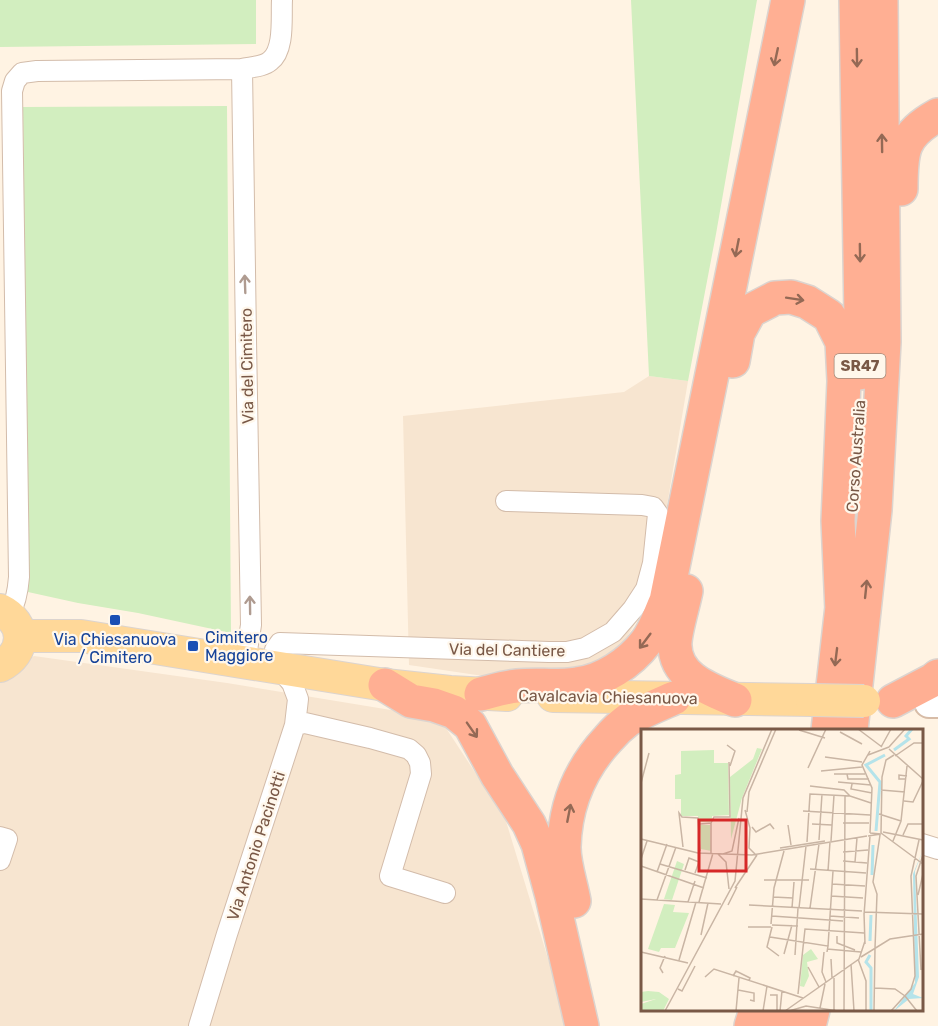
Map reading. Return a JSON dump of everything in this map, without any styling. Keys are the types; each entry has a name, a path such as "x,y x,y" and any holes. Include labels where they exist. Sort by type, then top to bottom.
{"highway":[{"path":"481,694 515,686 576,684 592,681 623,664 647,642 657,622 666,601 788,0"},
{"name":"Corso Australia","path":"828,729 852,519 859,412 861,320 856,0"},
{"name":"Corso Australia","path":"851,729 875,510 884,342 881,0"},
{"path":"875,510 899,386 902,282 901,178 905,146 913,132 938,115"},
{"path":"735,700 687,676 678,661 675,643 738,333 750,311 776,298 791,297 807,302 822,311 829,316 842,342 844,381 838,521 842,611"},
{"path":"878,701 933,680 936,697"},
{"path":"385,685 411,701 454,711 463,718 470,725 497,775 529,824 538,844 552,896 582,1026"},
{"path":"603,1026 567,871 564,849 571,801 595,753 618,728 648,709 674,698"},
{"path":"751,1026 756,1011"},
{"path":"784,1026 787,1011"},
{"path":"809,1026 813,1011"},
{"path":"826,1026 829,1011"}],"main road":[{"name":"Cavalcavia Chiesanuova","path":"10,621 33,636 81,636 385,685 481,694 878,701"},
{"path":"0,666 9,661 19,647 10,621"}],"street":[{"path":"10,621 19,577 6,89 22,73 36,71 242,69 270,62 278,51 281,38 282,0"},
{"name":"Via del Cimitero","path":"242,69 251,626 266,667"},
{"name":"Via del Cantiere","path":"266,667 280,643 567,652 585,648 612,632 633,609 646,589 658,530 658,514 653,507 506,501"},
{"name":"Via Antonio Pacinotti","path":"199,1026 295,725 298,699 292,683 266,667"},
{"path":"295,725 305,723 370,738 409,749 416,755 420,763 421,774 390,876 445,893"},
{"path":"0,837 7,839 0,860"},
{"path":"923,845 938,849"}],"shaded area":[{"path":"649,376 688,381 663,529 641,613 616,656 557,674 497,678 409,665 403,416 624,392"},
{"path":"34,656 227,683 403,712 442,722 505,818 560,998 566,1026 0,1026 0,674 11,671"}],"green space":[{"path":"0,0 256,0 256,44 0,47"},
{"path":"631,0 757,0 688,381 649,376"},
{"path":"227,106 231,633 28,592 23,107"}],"place":[{"name":"Via Chiesanuova / Cimitero","path":"115,620"},
{"name":"Cimitero Maggiore","path":"193,646"}]}
